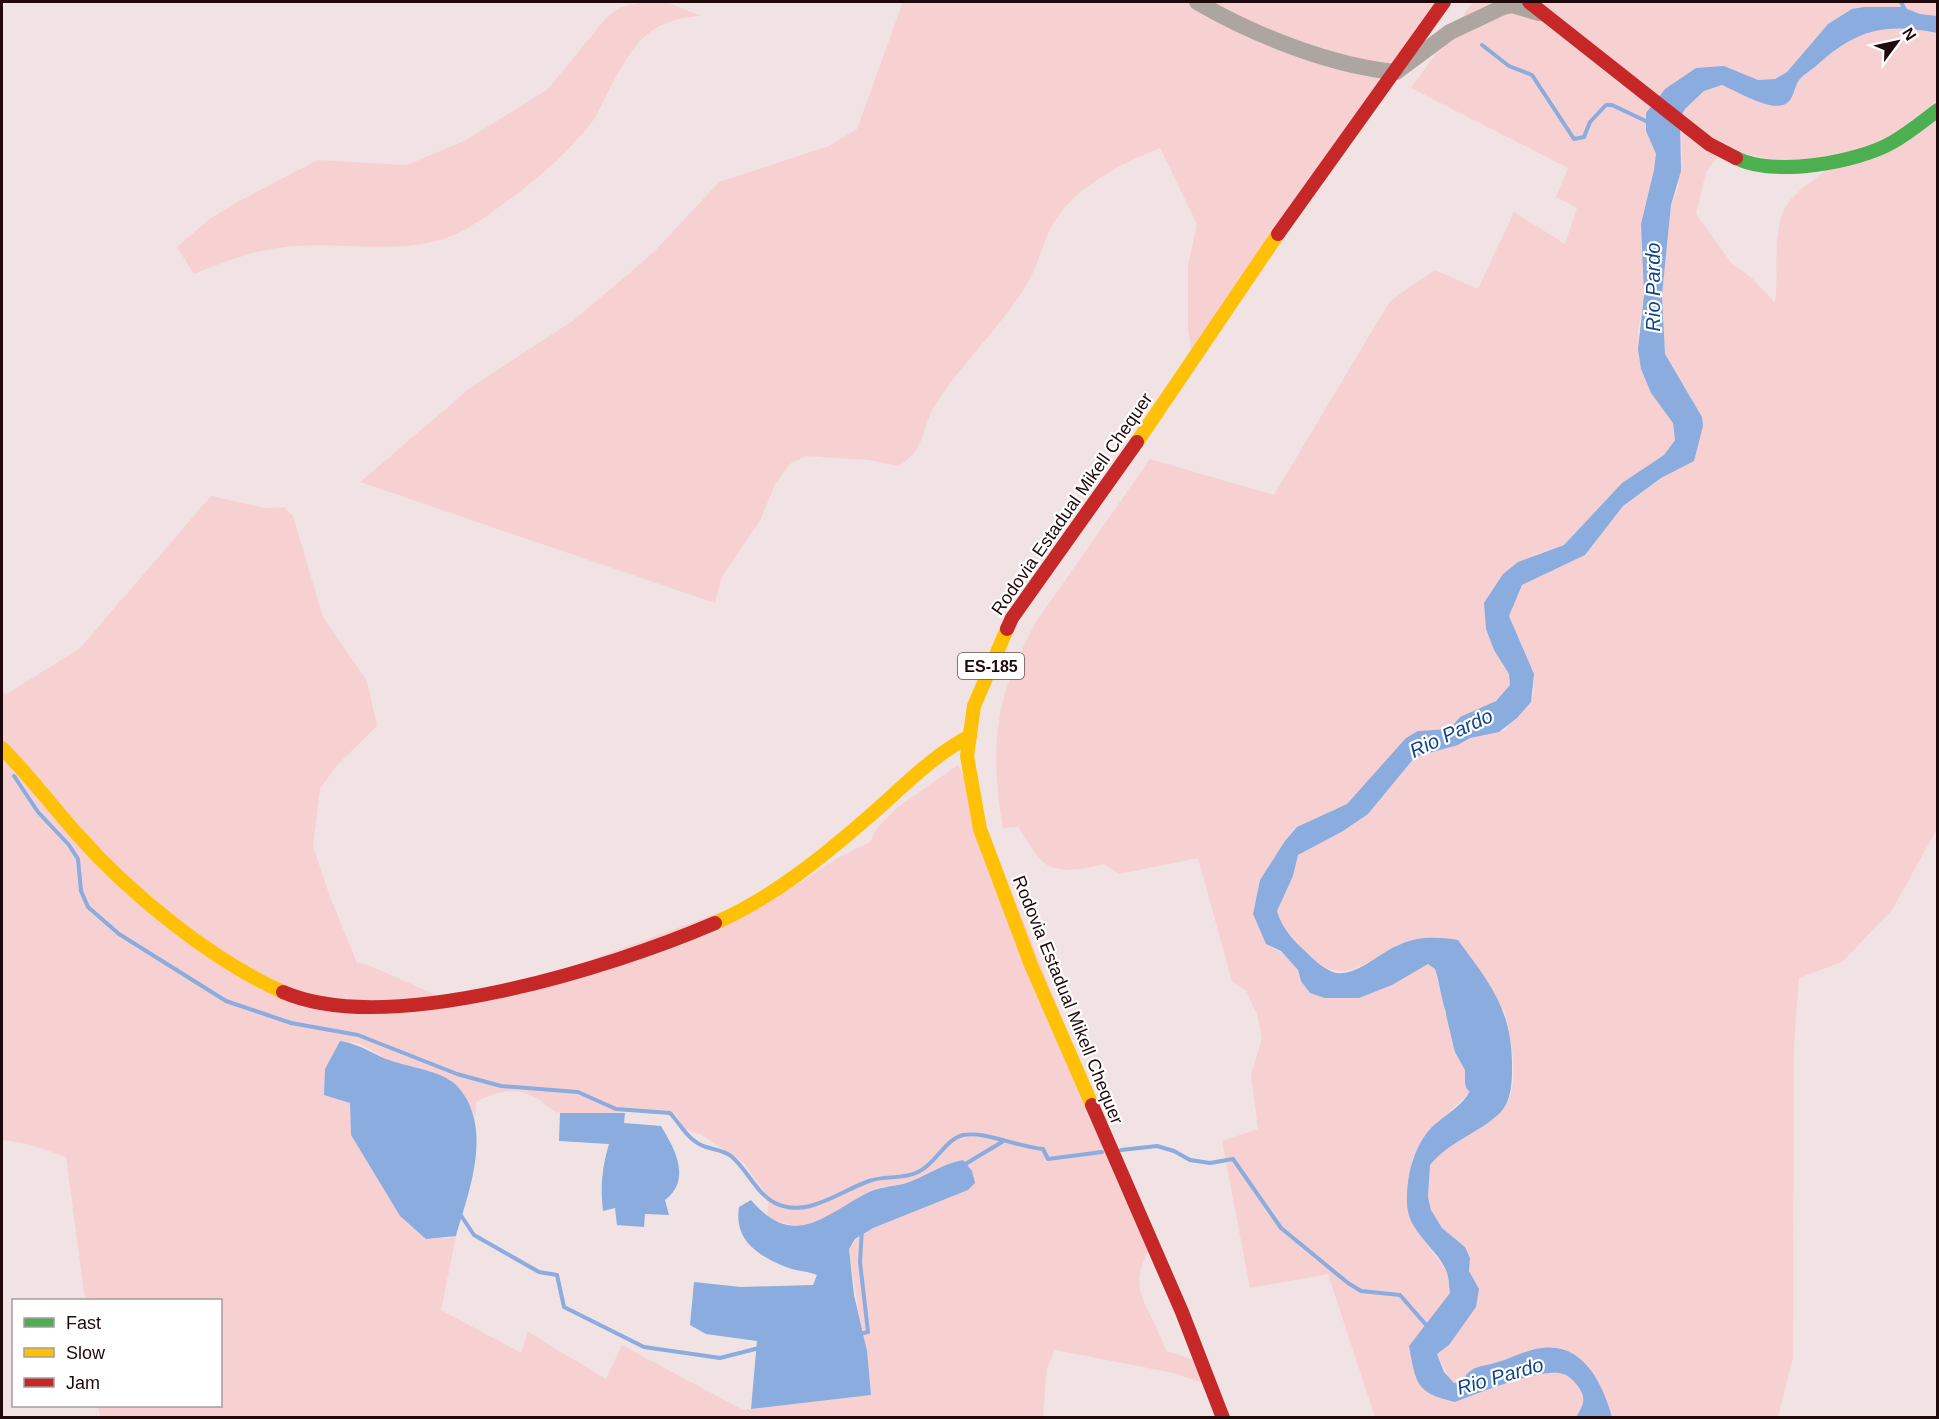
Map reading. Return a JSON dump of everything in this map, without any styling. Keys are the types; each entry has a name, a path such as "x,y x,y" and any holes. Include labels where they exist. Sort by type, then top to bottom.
{"street":[{"path":"1197,2 1248,29 1342,63 1396,72 1450,32 1503,7 1522,7 1546,15"},
{"name":"Rodovia Estadual Mikell Chequer","path":"1223,1418 1182,1312 1031,965 980,829 967,756 974,706 1012,618 1189,369 1235,294 1444,2"},
{"path":"1529,2 1708,144 1748,164 1775,168 1800,168 1865,153 1892,143 1938,110"},
{"path":"2,748 25,770 91,850 200,945 255,980 286,992 334,1004 389,1007 438,1005 494,993 605,962 716,922 771,893 828,853 932,757 970,736"}],"shaded area":[{"path":"643,2 666,2 701,16 666,23 642,39 624,63 594,119 574,143 524,189 462,231 443,239 406,246 281,247 243,256 194,274 177,247 208,220 239,201 318,160 407,165 466,140 547,90 607,17 621,7"},
{"path":"903,2 1446,2 1192,356 1188,328 1188,265 1197,224 1160,148 1128,162 1097,180 1069,203 1058,216 1049,231 1030,280 1005,316 937,402 915,452 908,459 899,466 868,460 806,456 791,463 775,484 760,521 722,576 715,603 360,482 469,389 574,320 654,252 719,182 829,146 857,129"},
{"path":"1473,2 1937,2 1937,16 1920,14 1902,7 1864,7 1828,24 1787,72 1775,79 1758,80 1724,66 1646,131 1656,154 1641,224 1644,295 1638,331 1641,369 1651,393 1673,423 1675,439 1664,455 1622,483 1564,545 1531,556 1503,574 1484,604 1486,629 1494,650 1509,674 1510,685 1506,691 1489,706 1471,712 1450,729 1370,780 1347,804 1297,827 1260,880 1253,914 1266,944 1288,959 1296,969 1301,981 1359,998 1392,985 1428,964 1435,969 1447,1016 1468,1047 1473,1063 1473,1080 1469,1093 1427,1133 1412,1159 1407,1204 1416,1230 1447,1272 1450,1293 1409,1346 1455,1402 1541,1374 1565,1375 1576,1383 1583,1397 1576,1417 1375,1417 1328,1274 1250,1288 1222,1141 1258,1129 1251,1075 1262,1038 1257,1014 1246,991 1232,981 1198,858 1119,874 1105,864 1072,870 1049,866 1035,854 1018,827 1003,828 996,771 996,746 1004,698 1022,649 1036,622 1150,459 1274,495 1390,301 1435,270 1478,289 1514,212 1565,244 1577,208 1556,197 1568,168 1411,88"},
{"path":"1884,28 1917,29 1937,33 1937,829 1892,910 1842,962 1799,978 1794,1044 1793,1357 1778,1417 1612,1417 1603,1392 1590,1369 1570,1352 1557,1348 1537,1349 1478,1367 1470,1371 1463,1380 1451,1382 1437,1354 1449,1345 1476,1307 1479,1289 1469,1271 1470,1258 1465,1247 1442,1228 1431,1210 1428,1197 1430,1165 1446,1150 1492,1120 1507,1103 1513,1078 1513,1063 1510,1034 1504,1010 1399,945 1360,967 1337,971 1326,968 1293,938 1283,926 1277,911 1293,876 1298,855 1343,831 1368,814 1415,757 1458,745 1470,738 1503,731 1517,718 1533,696 1534,674 1509,616 1522,585 1585,555 1623,506 1661,478 1694,461 1702,417 1665,354 1662,295 1671,205 1678,188 1682,155 1680,118 1685,109 1704,91 1722,85 1769,106 1795,88 1800,79 1831,50 1847,40","holes":["1723,150 1827,169 1795,195 1784,210 1778,235 1775,303 1753,279 1732,264 1696,214 1706,172"]},
{"path":"211,496 265,508 284,507 293,516 323,617 367,681 377,726 337,765 320,789 313,846 330,897 357,963 366,964 445,999 493,996 799,883 838,858 870,842 878,827 899,806 958,765 976,802 1151,1242 1140,1272 1142,1296 1167,1351 1200,1362 1203,1383 1174,1373 1055,1350 1047,1368 1043,1417 100,1417 98,1407 222,1407 222,1299 85,1299 66,1157 28,1144 2,1140 2,693 7,694 80,648","holes":["341,1041 361,1044 386,1059 444,1077 470,1106 476,1117 476,1102 508,1091 533,1096 560,1113 647,1111 676,1114 683,1128 700,1134 743,1162 769,1198 767,1216 783,1223 797,1225 822,1220 875,1189 902,1184 963,1160 968,1190 886,1221 870,1229 849,1249 871,1395 743,1410 622,1345 606,1379 528,1332 521,1353 441,1310 456,1236 445,1239 400,1216 351,1135 350,1103 325,1069"]}],"water":[{"path":"1902,7 1920,14 1937,16 1937,33 1901,28 1871,32 1857,37 1829,54 1803,76 1790,100 1783,105 1761,103 1722,85 1704,91 1685,109 1680,118 1681,171 1671,205 1662,295 1665,354 1702,417 1703,426 1694,461 1661,478 1623,506 1585,555 1522,585 1509,616 1534,674 1531,702 1517,718 1499,732 1470,738 1458,745 1415,757 1368,814 1343,831 1298,855 1293,876 1277,911 1285,928 1297,943 1312,958 1336,973 1352,971 1406,942 1435,938 1458,940 1490,985 1504,1015 1509,1031 1512,1069 1507,1103 1492,1120 1446,1150 1430,1165 1428,1197 1431,1210 1442,1228 1465,1247 1470,1258 1469,1271 1479,1289 1476,1307 1449,1345 1437,1354 1444,1372 1454,1383 1463,1380 1470,1371 1478,1367 1532,1350 1557,1348 1570,1352 1590,1369 1603,1392 1612,1417 1576,1417 1583,1397 1574,1382 1563,1374 1541,1374 1509,1382 1455,1402 1442,1399 1432,1395 1420,1385 1416,1378 1409,1346 1450,1293 1448,1279 1441,1262 1412,1223 1407,1204 1408,1186 1411,1167 1421,1141 1432,1127 1461,1104 1471,1089 1472,1062 1446,1012 1435,969 1428,964 1392,985 1359,998 1325,998 1310,993 1301,981 1298,970 1281,951 1266,944 1253,914 1260,880 1285,841 1297,827 1347,804 1406,738 1418,731 1450,729 1460,717 1496,701 1510,685 1509,674 1494,650 1486,629 1484,603 1503,574 1518,562 1564,545 1622,483 1664,455 1675,440 1673,423 1651,393 1641,369 1638,349 1644,295 1641,224 1656,154 1646,131 1646,113 1665,89 1696,68 1724,66 1758,80 1775,79 1787,72 1828,24 1852,9"},
{"path":"340,1041 356,1045 388,1060 429,1071 445,1078 458,1087 469,1103 475,1121 477,1140 472,1180 456,1236 426,1239 400,1216 351,1135 350,1103 324,1095 325,1069"},
{"path":"560,1113 625,1113 624,1123 661,1126 676,1154 679,1174 678,1183 665,1200 669,1215 645,1214 644,1227 617,1225 615,1208 603,1211 602,1177 609,1144 559,1141"},
{"path":"963,1160 972,1171 975,1183 968,1190 873,1228 855,1239 849,1249 854,1295 867,1351 871,1395 751,1409 757,1341 706,1334 690,1325 694,1282 741,1287 813,1285 817,1275 786,1267 766,1257 750,1245 740,1229 739,1207 751,1200 767,1215 781,1223 795,1226 809,1224 871,1191 903,1184"}],"waterway":[{"path":"1901,2 1906,12"},
{"path":"1482,45 1509,66 1532,75 1574,139 1584,137 1590,122 1606,105 1612,105 1650,123"},
{"path":"14,776 38,812 69,845 78,859 81,891 88,907 119,934 226,1001 291,1023 358,1035 457,1074 501,1086 578,1092 616,1109 670,1113 694,1141 731,1156 762,1193 775,1203 787,1207 811,1206 869,1181 918,1172 930,1164 950,1142 963,1135 981,1135 1043,1149 1048,1159 1102,1152"},
{"name":"Rio Pardo","path":"1458,1013 1466,1047 1477,1067 1477,1082"},
{"path":"962,1166 1002,1142"},
{"path":"1121,1150 1157,1146 1174,1151 1190,1160 1210,1163 1233,1159 1281,1228 1361,1291 1400,1295 1427,1326"},
{"path":"460,1214 474,1235 539,1272 557,1275 564,1307 644,1347 720,1358 759,1348"},
{"path":"859,1334 868,1332 860,1262 862,1229"}],"traffic: fast":[{"path":"1736,158 1752,164 1792,167 1837,161 1858,156 1893,142 1938,110"}],"traffic: slow":[{"path":"1137,442 1278,234"},
{"path":"1007,629 974,706 967,756 980,829 1031,965 1092,1105"},
{"path":"715,923 758,901 798,874 855,829 931,762 970,736"},
{"path":"2,748 98,857 146,902 200,944 283,992"}],"traffic: jam":[{"path":"1278,234 1444,2"},
{"path":"1529,2 1709,144 1736,158"},
{"path":"1007,629 1012,618 1137,442"},
{"path":"283,992 328,1004 381,1007 439,1002 500,991 561,976 619,959 715,923"},
{"path":"1092,1105 1182,1312 1223,1418"}]}
